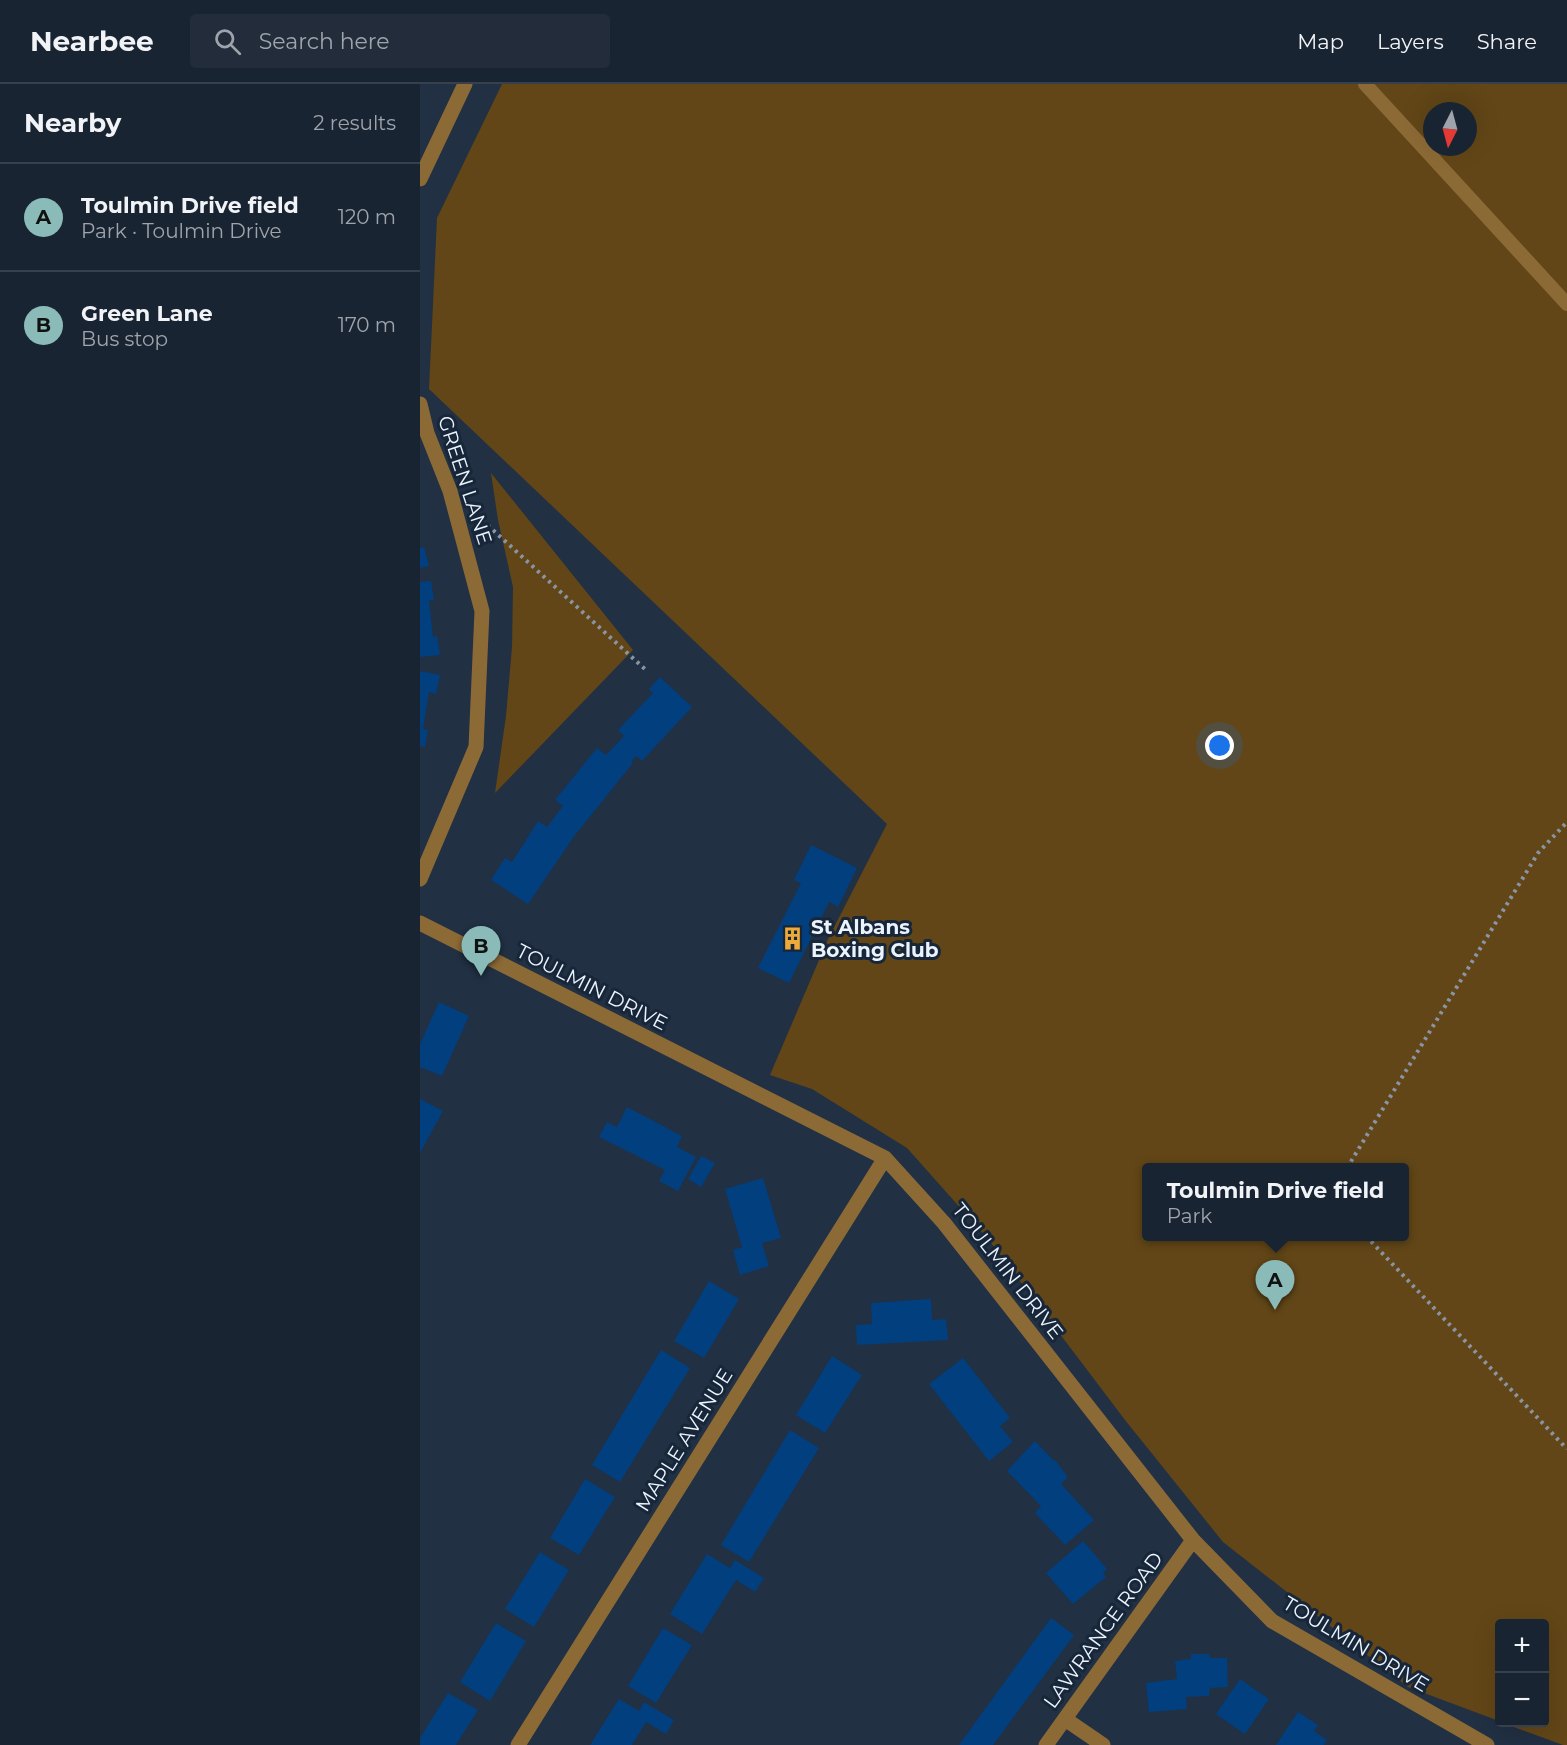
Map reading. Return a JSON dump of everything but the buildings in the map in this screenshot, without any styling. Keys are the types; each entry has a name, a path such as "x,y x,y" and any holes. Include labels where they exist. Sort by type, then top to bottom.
{"street":[{"path":"420,179 465,84"},
{"name":"GREEN LANE","path":"420,404 427,433 450,491 482,610 477,747 420,879"},
{"name":"TOULMIN DRIVE","path":"420,923 885,1158 944,1223 1193,1540 1272,1621 1486,1745"},
{"name":"MAPLE AVENUE","path":"518,1745 885,1158"},
{"name":"LAWRANCE ROAD","path":"1046,1745 1193,1540"},
{"path":"1065,1719 1103,1745"}],"lane":[{"path":"1365,84 1567,304"}],"path":[{"path":"450,491 646,671"},
{"path":"1349,1163 1538,854 1567,822"},
{"path":"1371,1241 1567,1449"}],"shaded area":[{"path":"502,84 1567,84 1567,1745 1514,1727 1549,1727 1549,1619 1495,1619 1495,1720 1408,1687 1223,1542 1125,1420 988,1239 907,1148 812,1089 770,1075 828,939 887,824 429,389 437,218"},
{"path":"491,473 633,650 495,793 506,716 512,647 513,587 498,520"}],"place":[{"name":"St Albans Boxing Club","path":"793,938"},
{"name":"Green Lane","path":"481,976"},
{"name":"Toulmin Drive field","path":"1275,1310"}]}
